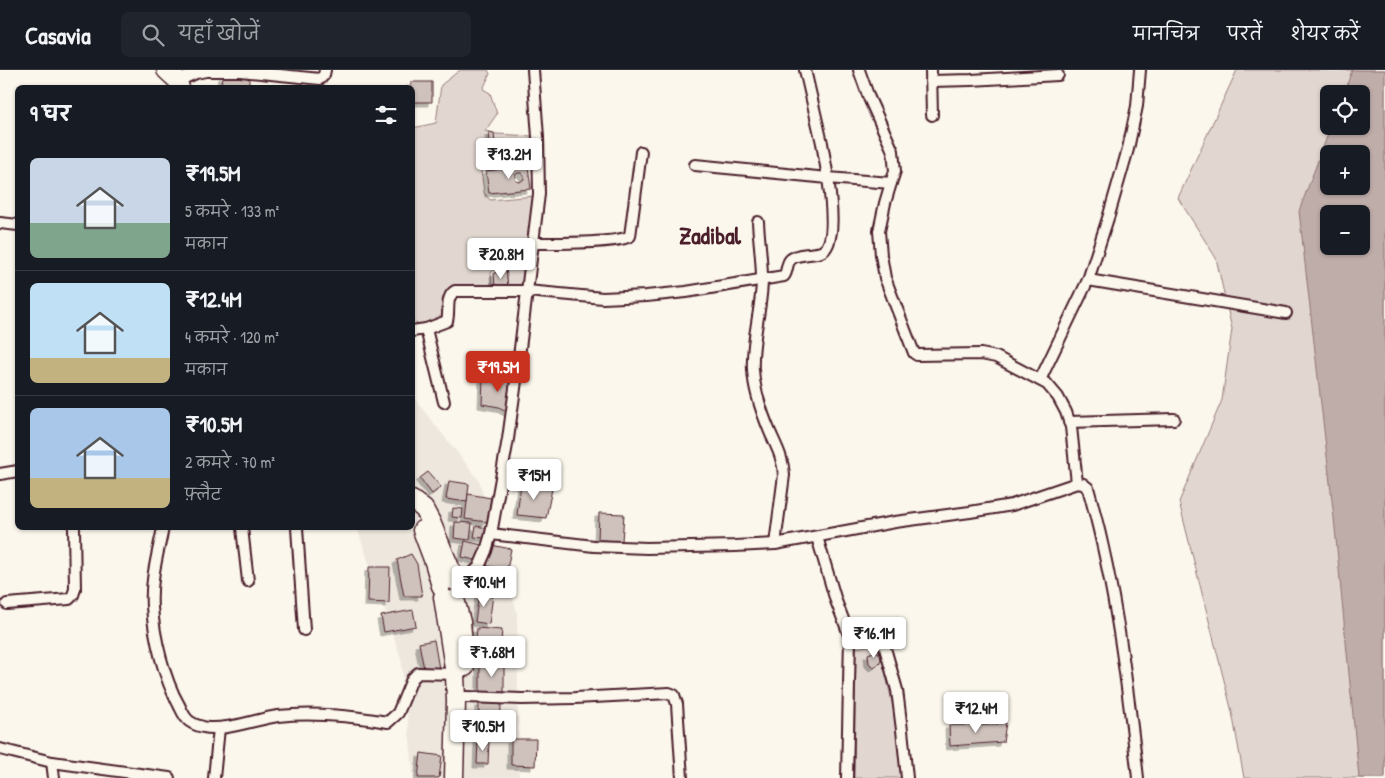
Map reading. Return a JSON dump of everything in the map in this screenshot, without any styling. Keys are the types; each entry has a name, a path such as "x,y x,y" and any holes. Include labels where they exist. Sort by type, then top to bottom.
{"highway":[{"path":"415,502 424,509 431,522 451,590 463,640 466,697 464,778"},
{"path":"415,515 451,590 456,701 454,778"}],"street":[{"path":"176,77 206,71 240,71 320,79 324,75 325,70"},
{"path":"451,590 479,567 486,551 491,534 508,439 534,243 538,194 538,137 533,70"},
{"path":"415,331 426,329 447,321 449,296 455,291 527,291 603,298 686,292 784,276 787,273 788,263 794,257 823,251 828,245 831,235 832,213 822,143 805,70"},
{"path":"859,70 869,98 893,151 895,171 885,203 879,232 881,255 885,278 914,353 917,355 981,354 996,357 1047,384 1058,397 1071,427 1077,483"},
{"path":"931,70 932,115"},
{"path":"1040,380 1088,280 1109,215 1128,149 1137,106 1140,70"},
{"path":"931,81 1058,75"},
{"path":"534,243 625,239 630,236 641,152"},
{"path":"695,165 891,183"},
{"path":"758,222 762,280 753,370 761,409 778,449 784,475 774,544"},
{"path":"0,223 15,225"},
{"path":"1088,280 1286,312"},
{"path":"426,329 444,402"},
{"path":"1069,422 1174,419"},
{"path":"0,474 15,471"},
{"path":"491,534 594,546 647,548 774,544 895,522 1012,505 1077,483 1083,484 1088,488 1106,558 1138,778"},
{"path":"7,604 69,599 73,595 75,589 74,530"},
{"path":"163,530 156,564 152,606 154,627 171,692 185,717 196,725 205,728 219,728 276,716 300,714 345,716 388,722 398,713 412,680 418,673 454,674"},
{"path":"242,530 248,581"},
{"path":"298,530 304,630"},
{"path":"817,537 836,601 850,637 847,778"},
{"path":"850,637 873,634 880,636 897,690 907,778"},
{"path":"466,697 575,698 669,693 674,695 677,704 682,778"},
{"path":"214,778 219,728"},
{"path":"0,749 52,762 169,778"},
{"path":"52,762 54,778"}],"shaded area":[{"path":"460,70 488,70 490,74 483,89 490,93 497,114 485,131 496,134 532,136 534,165 500,164 481,171 484,193 490,200 535,196 527,262 504,265 491,272 492,288 457,287 446,292 446,314 442,321 415,327 415,128 436,123 441,85"},
{"path":"1237,70 1385,70 1385,778 1244,778 1232,712 1179,502 1222,400 1232,329 1216,258 1178,198"},
{"path":"1352,70 1385,70 1385,778 1359,778 1334,518 1299,211 1320,155 1320,195 1370,195 1370,145 1324,145 1328,135 1370,135 1370,85 1347,85"},
{"path":"529,265 526,289 508,287 506,267"},
{"path":"415,400 479,480 517,613 519,778 413,778 401,658 358,530 415,530"},
{"path":"879,644 898,729 905,778 854,778 856,648"}],"building":[{"path":"222,75 249,78 249,85 221,85"},
{"path":"411,82 432,82 432,102 415,102 415,85 411,85"},
{"path":"489,132 494,133 497,169 493,170"},
{"path":"528,166 531,189 489,193 486,171","holes":["521,173 524,179 520,182 516,181 515,175"]},
{"path":"506,270 508,287 495,288 494,273"},
{"path":"483,376 494,377 493,381 515,381 510,413 499,407 482,404"},
{"path":"428,472 441,487 432,494 420,478"},
{"path":"449,481 469,484 467,502 446,499"},
{"path":"521,484 552,489 546,518 517,515"},
{"path":"468,494 491,498 487,522 465,519"},
{"path":"453,508 463,509 462,518 452,517"},
{"path":"599,513 624,514 622,541 598,540"},
{"path":"455,522 472,523 470,540 454,538"},
{"path":"476,526 487,528 485,538 474,537"},
{"path":"465,541 482,545 479,561 462,557"},
{"path":"491,545 511,549 507,570 487,566"},
{"path":"411,554 417,564 422,596 404,596 397,560"},
{"path":"369,567 390,567 389,603 368,602"},
{"path":"484,573 499,578 494,594 479,589"},
{"path":"479,593 493,595 489,624 475,622"},
{"path":"413,610 416,626 384,632 381,616"},
{"path":"477,628 502,630 500,655 475,653"},
{"path":"434,640 439,669 424,669 419,643"},
{"path":"876,651 880,654 881,660 878,665 873,667 869,663 868,654"},
{"path":"480,662 504,662 504,693 480,693"},
{"path":"479,703 501,704 500,735 478,734"},
{"path":"998,723 1006,723 1003,742 950,746 949,725 997,725"},
{"path":"478,739 489,739 488,764 477,764"},
{"path":"511,739 536,739 535,766 511,765"},
{"path":"421,753 442,756 439,778 418,778"}],"district":[{"name":"Zadibal","path":"710,235"}]}
